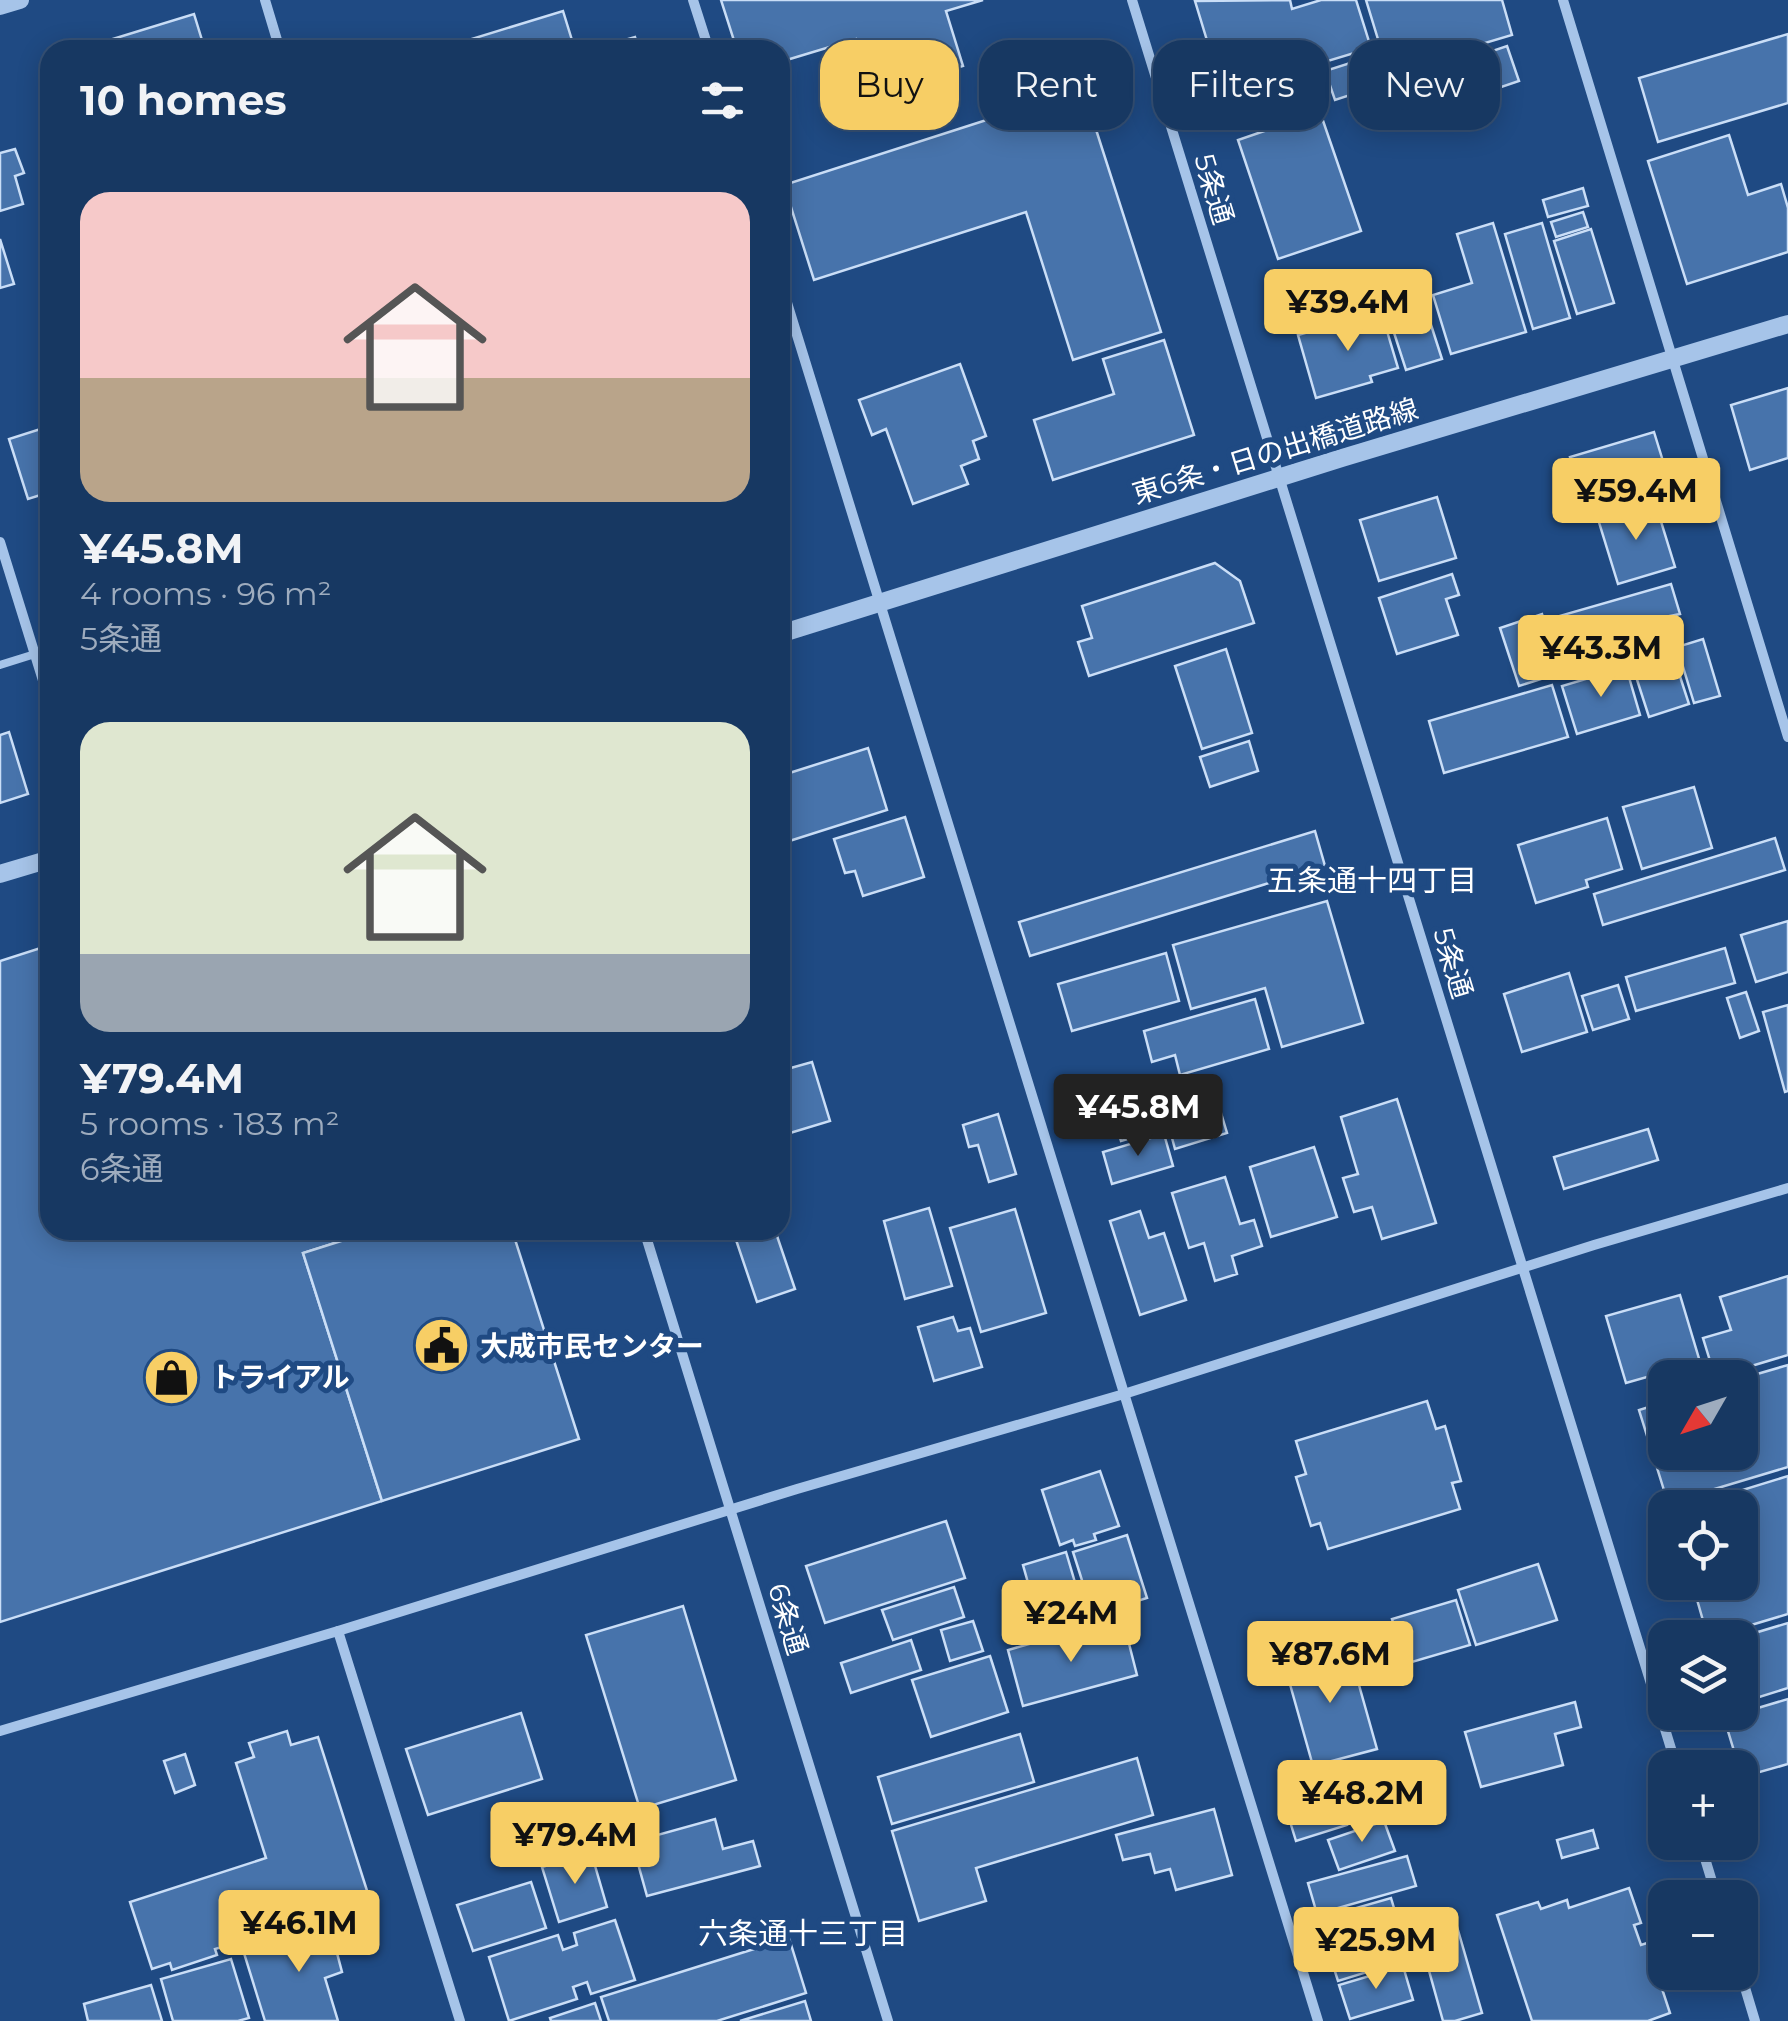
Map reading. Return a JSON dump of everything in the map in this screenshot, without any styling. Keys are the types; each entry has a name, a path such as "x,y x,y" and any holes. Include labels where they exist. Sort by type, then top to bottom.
{"street":[{"path":"0,6 20,0"},
{"path":"265,0 277,40"},
{"path":"693,0 706,40"},
{"name":"5条通","path":"1132,0 1671,1750"},
{"path":"1563,0 1788,736"},
{"path":"790,312 1318,2021"},
{"name":"東6条・日の出橋道路線","path":"790,631 1788,324"},
{"path":"0,542 40,670"},
{"path":"0,874 40,861"},
{"path":"0,1731 1124,1394 1788,1188"},
{"name":"6条通","path":"647,1240 888,2021"},
{"path":"338,1631 460,2021"},
{"path":"1746,1990 1755,2021"}],"lane":[{"path":"0,666 35,654"}],"building":[{"path":"721,0 983,0 946,11 955,40 820,40 820,50 790,59 790,40 734,40"},
{"path":"1290,0 1292,9 1321,0 1356,0 1368,40 1349,40 1349,55 1329,61 1329,40 1207,40 1195,1"},
{"path":"1366,0 1502,0 1512,35 1495,40 1378,40"},
{"path":"563,11 572,40 469,40"},
{"path":"194,14 202,40 110,40"},
{"path":"1788,34 1788,103 1658,142 1639,78"},
{"path":"1507,46 1519,81 1500,87 1500,48"},
{"path":"1349,63 1349,95 1335,100 1329,70"},
{"path":"979,122 979,130 1096,130 1161,332 1073,360 1026,212 814,280 790,204 790,183"},
{"path":"1267,130 1326,130 1361,231 1278,259 1238,140"},
{"path":"1729,135 1748,195 1781,184 1788,208 1788,252 1687,284 1648,161"},
{"path":"15,149 24,173 15,176 23,204 0,211 0,153"},
{"path":"1583,188 1588,206 1548,217 1543,200"},
{"path":"1583,212 1588,227 1556,237 1551,222"},
{"path":"1493,223 1526,332 1451,354 1433,295 1472,283 1457,234"},
{"path":"1542,223 1570,318 1533,329 1505,234"},
{"path":"1591,229 1614,303 1577,314 1554,241"},
{"path":"0,239 14,284 0,288"},
{"path":"1423,300 1442,359 1406,370 1387,311"},
{"path":"1381,311 1398,368 1370,376 1372,382 1316,398 1298,335"},
{"path":"1164,340 1194,435 1053,480 1034,420 1114,394 1103,359"},
{"path":"960,364 986,436 973,441 979,459 961,466 968,484 913,504 886,429 872,435 859,400"},
{"path":"1788,388 1788,458 1750,470 1731,405"},
{"path":"40,429 40,495 28,499 9,439"},
{"path":"1654,432 1670,484 1586,510 1570,457"},
{"path":"1437,497 1456,558 1379,581 1360,520"},
{"path":"1655,502 1675,567 1618,584 1598,519"},
{"path":"1215,563 1240,581 1254,623 1089,676 1078,642 1092,638 1082,606"},
{"path":"1452,574 1459,595 1446,599 1458,635 1397,654 1379,598"},
{"path":"1671,584 1680,614 1670,616 1677,639 1571,669 1556,617"},
{"path":"1542,614 1560,673 1519,686 1500,628"},
{"path":"1703,639 1720,696 1694,703 1677,647"},
{"path":"1226,649 1252,733 1202,749 1175,666"},
{"path":"1671,649 1689,704 1649,717 1631,661"},
{"path":"1626,667 1640,715 1577,734 1562,686"},
{"path":"1552,685 1568,737 1444,773 1429,721"},
{"path":"9,732 28,794 0,803 0,735"},
{"path":"1249,741 1258,771 1210,787 1200,757"},
{"path":"868,748 887,810 790,841 790,773"},
{"path":"1694,787 1712,848 1642,869 1623,807"},
{"path":"905,817 924,877 863,896 855,871 845,873 834,839"},
{"path":"1607,818 1622,869 1586,880 1588,887 1536,903 1518,845"},
{"path":"1315,831 1325,866 1030,956 1019,922"},
{"path":"1775,838 1785,870 1603,925 1594,894"},
{"path":"1327,901 1363,1023 1282,1047 1265,988 1191,1009 1173,945"},
{"path":"1788,921 1788,972 1756,982 1741,935"},
{"name":"トライアル","path":"40,948 40,1240 344,1240 303,1253 382,1501 0,1622 0,961"},
{"path":"1725,948 1735,983 1636,1011 1626,977"},
{"path":"1166,953 1179,1001 1072,1031 1058,984"},
{"path":"1569,973 1587,1032 1522,1052 1504,994"},
{"path":"1618,985 1629,1019 1593,1030 1582,996"},
{"path":"1746,992 1759,1031 1740,1038 1727,998"},
{"path":"1255,999 1269,1049 1180,1075 1175,1055 1152,1062 1144,1031"},
{"path":"1788,1005 1788,1091 1785,1092 1763,1012"},
{"path":"812,1062 830,1121 790,1133 790,1068"},
{"path":"1212,1083 1227,1133 1175,1149 1169,1127 1121,1141 1112,1113"},
{"path":"1397,1099 1436,1223 1382,1239 1372,1207 1354,1212 1343,1178 1358,1174 1341,1117"},
{"path":"998,1114 1016,1174 989,1182 978,1145 969,1147 963,1125"},
{"path":"1648,1129 1658,1160 1564,1189 1554,1157"},
{"path":"1164,1134 1173,1166 1112,1184 1103,1152"},
{"path":"1314,1147 1337,1217 1271,1237 1250,1167"},
{"path":"1225,1177 1240,1224 1254,1220 1262,1246 1232,1256 1237,1274 1215,1281 1204,1243 1189,1248 1172,1193"},
{"path":"929,1208 952,1286 905,1299 884,1221"},
{"path":"1015,1209 1046,1313 981,1332 950,1228"},
{"path":"1140,1211 1149,1238 1164,1233 1186,1300 1140,1315 1110,1221"},
{"name":"大成市民センター","path":"344,1240 515,1240 579,1439 382,1501 303,1253"},
{"path":"736,1240 778,1240 795,1289 757,1302"},
{"path":"1788,1276 1788,1355 1758,1364 1758,1360 1710,1360 1703,1338 1731,1330 1720,1297"},
{"path":"1680,1295 1699,1360 1648,1360 1648,1377 1626,1383 1606,1316"},
{"path":"953,1317 958,1331 970,1328 982,1367 934,1381 918,1327"},
{"path":"1788,1365 1788,1467 1711,1490 1664,1490 1658,1470 1758,1470 1758,1374"},
{"path":"1427,1401 1436,1429 1445,1426 1461,1481 1452,1483 1460,1509 1328,1549 1320,1523 1311,1526 1296,1477 1306,1474 1296,1441"},
{"path":"1648,1407 1648,1439 1639,1410"},
{"path":"1100,1471 1119,1526 1094,1534 1096,1540 1075,1546 1073,1540 1060,1545 1042,1490"},
{"path":"1788,1476 1788,1614 1758,1623 1703,1620 1697,1600 1758,1600 1758,1490 1742,1490"},
{"path":"946,1521 965,1578 825,1623 806,1566"},
{"path":"1127,1535 1147,1598 1093,1615 1073,1552"},
{"path":"1066,1552 1084,1613 1040,1625 1023,1565"},
{"path":"1538,1564 1557,1620 1476,1645 1458,1590"},
{"path":"954,1587 964,1617 893,1640 882,1610"},
{"path":"1456,1600 1470,1645 1405,1664 1392,1619"},
{"path":"683,1606 736,1780 640,1809 586,1635"},
{"path":"973,1621 983,1651 950,1661 941,1630"},
{"path":"1788,1623 1788,1688 1758,1697 1758,1632"},
{"path":"1125,1628 1137,1675 1023,1706 1008,1650 1075,1631 1078,1640"},
{"path":"911,1640 921,1670 851,1693 841,1663"},
{"path":"1348,1646 1377,1749 1313,1766 1284,1663"},
{"path":"990,1656 1008,1712 931,1737 912,1680"},
{"path":"1788,1699 1788,1764 1758,1772 1758,1750 1734,1750 1728,1730 1758,1730 1758,1708"},
{"path":"1575,1702 1581,1727 1555,1734 1563,1765 1481,1787 1465,1732"},
{"path":"521,1713 542,1779 428,1815 406,1749"},
{"path":"287,1731 291,1745 318,1737 370,1900 215,1949 217,1955 172,1970 170,1963 152,1969 130,1902 266,1858 236,1763 254,1757 249,1743"},
{"path":"1020,1734 1034,1782 892,1824 878,1777"},
{"path":"185,1754 195,1785 175,1793 164,1761"},
{"path":"1137,1758 1153,1815 976,1868 986,1901 919,1921 892,1831"},
{"path":"1358,1765 1363,1781 1354,1784 1359,1801 1342,1806 1347,1825 1296,1841 1280,1789"},
{"path":"1214,1809 1232,1875 1176,1890 1170,1869 1155,1873 1150,1854 1123,1860 1116,1835"},
{"path":"715,1819 723,1849 753,1841 760,1866 647,1896 632,1842"},
{"path":"1384,1821 1395,1851 1339,1870 1328,1840"},
{"path":"1593,1830 1598,1848 1562,1858 1557,1840"},
{"path":"591,1852 607,1907 559,1922 542,1867"},
{"path":"1407,1856 1416,1886 1317,1914 1308,1883"},
{"path":"531,1882 546,1928 473,1951 457,1905"},
{"path":"1629,1888 1641,1923 1634,1925 1641,1945 1648,1946 1648,1990 1662,1990 1670,2013 1648,2021 1532,2021 1497,1915 1538,1902 1541,1909 1567,1900 1569,1908"},
{"path":"1391,1898 1399,1925 1325,1946 1318,1919"},
{"path":"1453,1913 1482,2013 1443,2021 1416,1924"},
{"path":"615,1920 635,1980 591,1994 587,1982 573,1987 577,1999 509,2021 489,1957 558,1935 563,1950 577,1945 574,1933"},
{"path":"347,1922 355,1948 337,1953 342,1972 325,1978 338,2021 265,2021 244,1953"},
{"path":"1397,1932 1406,1960 1338,1981 1329,1953"},
{"path":"789,1938 806,1993 717,2021 609,2021 601,1997"},
{"path":"231,1959 249,2018 173,2021 161,1979"},
{"path":"1403,1966 1413,2000 1350,2019 1339,1985"},
{"path":"151,1985 162,2021 88,2021 84,2004"},
{"path":"805,2001 811,2021 740,2021"},
{"path":"595,2003 601,2021 551,2021 550,2018"}],"place":[{"name":"大成市民センター","path":"441,1346"},
{"name":"トライアル","path":"171,1377"}],"district":[{"name":"五条通十四丁目","path":"1372,881"},
{"name":"六条通十三丁目","path":"803,1934"}]}
